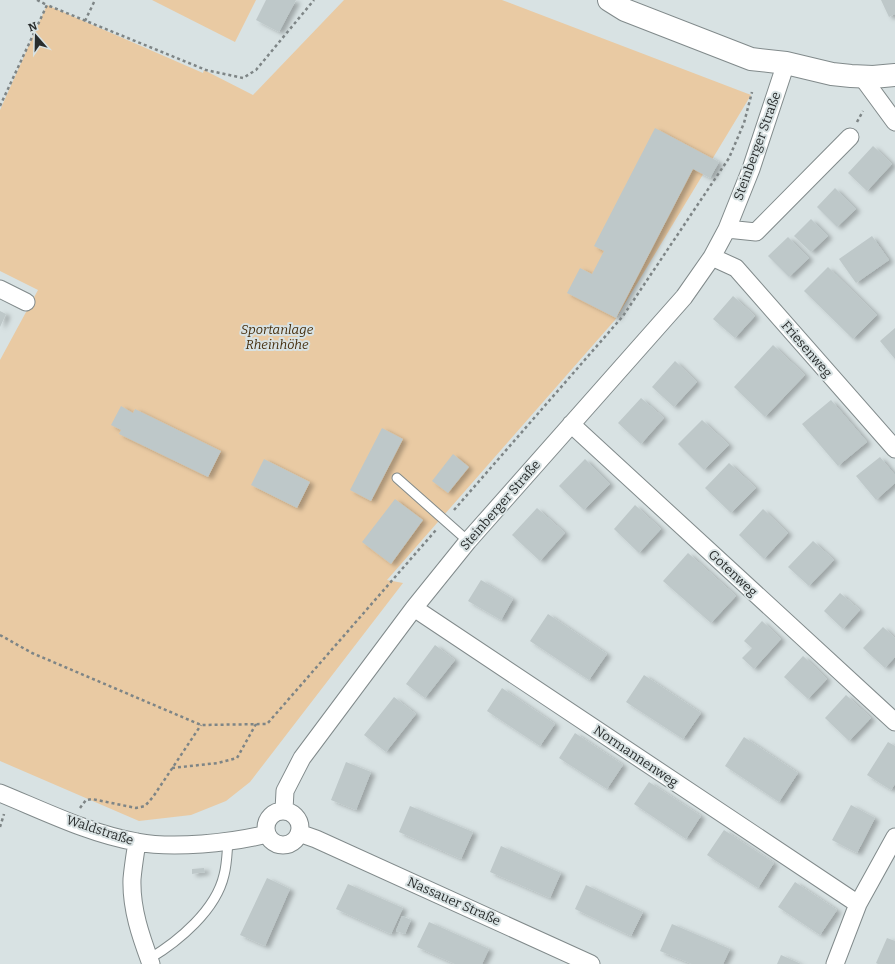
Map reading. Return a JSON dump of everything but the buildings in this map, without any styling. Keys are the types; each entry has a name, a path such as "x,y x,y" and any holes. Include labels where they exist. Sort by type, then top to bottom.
{"main road":[{"path":"609,0 625,10 743,57 768,62 786,63 832,74 862,77 895,75"},
{"path":"635,0 757,46 786,63"}],"street":[{"name":"Steinberger Straße","path":"284,810 285,791 302,758 414,608 468,541 684,297 712,257 727,229 751,169 786,63"},
{"path":"862,77 895,122"},
{"path":"727,229 756,232 850,137"},
{"name":"Friesenweg","path":"712,257 736,268 895,449"},
{"path":"0,289 26,302"},
{"name":"Gotenweg","path":"571,424 895,722"},
{"name":"Normannenweg","path":"414,608 858,904"},
{"name":"Waldstraße","path":"0,793 98,832 137,842 158,845 228,841"},
{"path":"284,810 294,814 297,818 300,828 299,833 293,842 283,845 273,842 267,834 266,826 269,818 275,812 284,810"},
{"name":"Nassauer Straße","path":"299,833 316,839 591,964"},
{"path":"228,841 247,839 267,834"},
{"path":"835,964 858,904 895,837"},
{"path":"137,842 132,880 135,914 150,961"}],"lane":[{"path":"397,478 468,541"},
{"path":"150,961 172,946 189,931 213,899 224,876 228,841"}],"path":[{"path":"37,0 206,70 243,78 256,70 314,0"},
{"path":"85,21 95,0"},
{"path":"0,106 47,5"},
{"path":"0,635 32,653 201,725 267,724 623,316 729,158 744,123 752,92"},
{"path":"172,768 218,763 237,758 256,724"},
{"path":"70,821 86,800 92,799 136,808 145,806 201,725"}],"green space":[{"path":"152,0 256,0 235,42"},
{"name":"Sportanlage Rheinhöhe","path":"344,0 502,0 751,95 615,320 387,580 403,583 250,782 226,801 191,815 139,821 0,761 0,360 38,290 0,271 0,110 47,5 203,73 204,70 253,95"}]}
